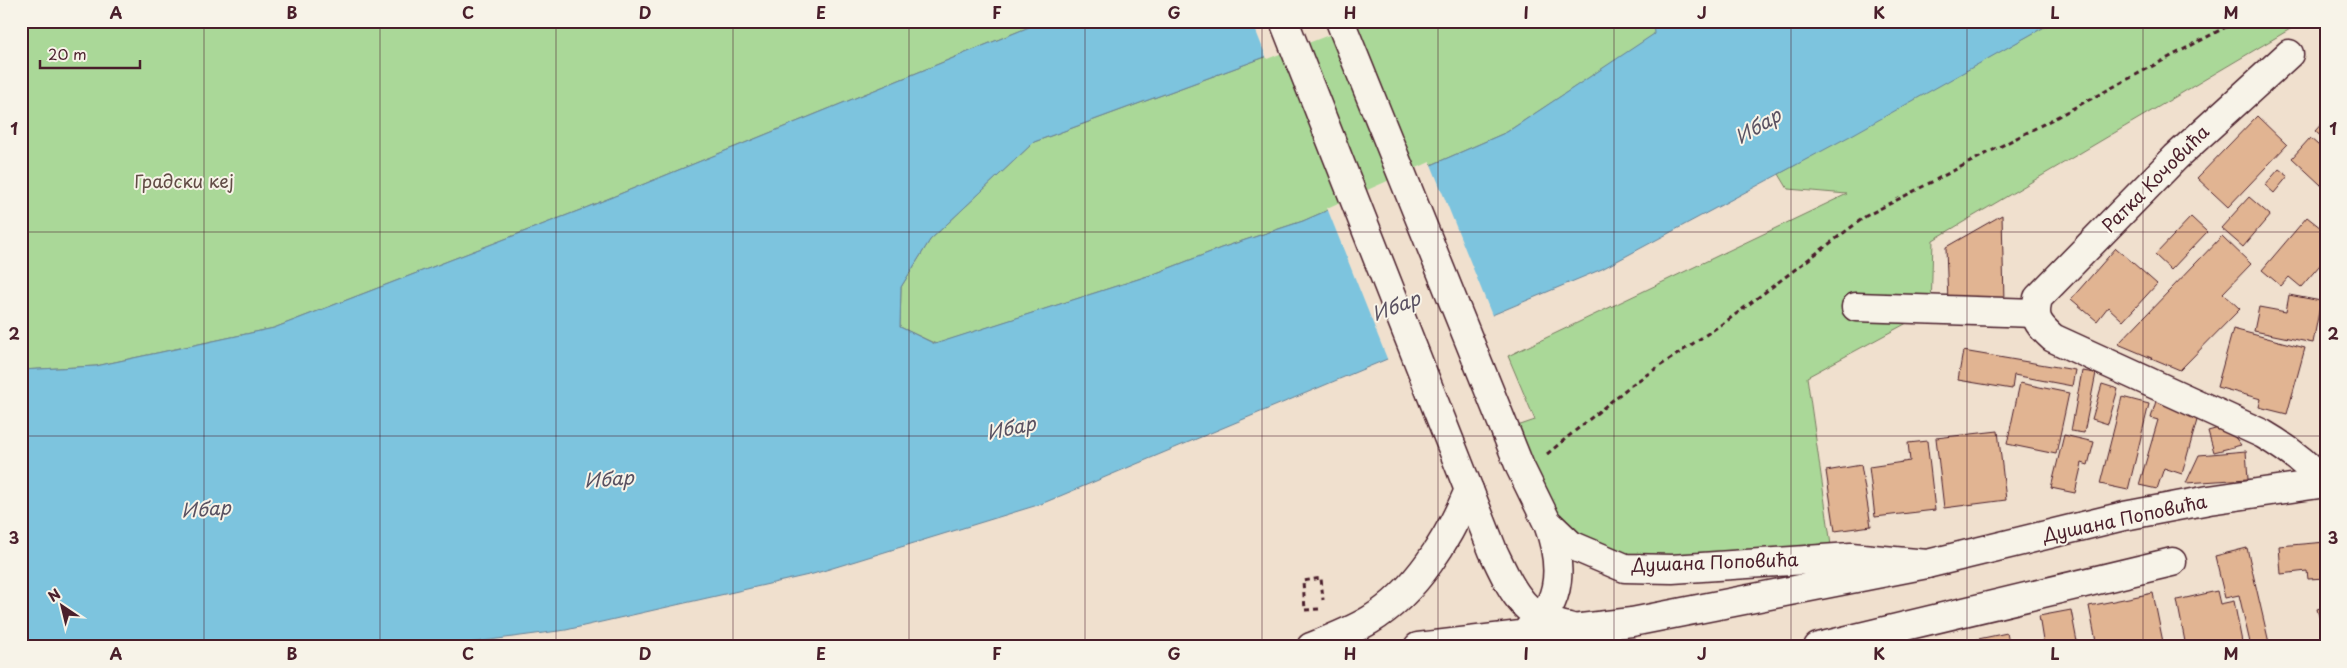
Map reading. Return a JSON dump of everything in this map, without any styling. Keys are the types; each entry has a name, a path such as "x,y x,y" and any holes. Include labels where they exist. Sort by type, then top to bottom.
{"main road":[{"path":"1284,21 1493,551 1514,594 1534,615 1556,625 1583,629"},
{"name":"Душана Поповића","path":"1340,21 1522,470 1547,522 1571,546 1625,568 1672,569 1850,557 1927,564"},
{"name":"Ратка Кочовића","path":"2035,313 2038,298 2176,157 2289,54"},
{"path":"1856,307 2035,313 2041,327 2053,338 2263,434 2291,451 2325,483"},
{"name":"Душана Поповића","path":"1505,638 1657,618 1927,564 2124,516 2209,500 2325,483"},
{"path":"1311,647 1371,619 1397,598 1420,574 1455,522 1469,490"},
{"path":"1418,647 1505,638 1529,629 1542,619 1551,605 1557,582 1558,558 1547,522"},
{"path":"1818,647 2172,562"}],"path":[{"path":"1522,470 1630,386 1728,320 1866,216 2237,21"},
{"path":"1305,610 1303,581 1321,578 1322,600"}],"green space":[{"name":"Градски кеј","path":"21,21 1044,21 583,209 274,328 96,366 21,370"},
{"path":"1363,21 1653,21 1655,34 1507,132 1303,221 1221,248 1154,274 936,344 900,327 901,287 930,240 1034,142"},
{"path":"2055,21 2316,21 2297,25 1933,240 1931,310 1807,377 1833,559 1672,569 1571,545 1506,430 1535,420 1508,356 1847,194 1788,189 1779,174"}],"water":[{"name":"Ибар","path":"1044,21 1363,21 1034,142 930,240 901,287 900,327 935,344 1154,274 1221,248 1303,221 1507,132 1654,34 1653,21 2055,21 1850,136 1602,269 1041,504 813,574 566,630 437,647 21,647 21,370 96,366 274,328 583,209"}],"pier":[{"path":"1252,21 1365,21 1267,59"},
{"path":"1430,162 1493,318 1388,361 1327,208"}],"building":[{"path":"2257,116 2287,145 2228,207 2197,178"},
{"path":"2326,119 2326,141 2315,131"},
{"path":"2310,138 2326,152 2326,180 2321,185 2292,158"},
{"path":"2279,169 2288,176 2274,193 2265,185"},
{"path":"2249,197 2270,215 2243,247 2221,228"},
{"path":"2326,206 2326,220 2319,214"},
{"path":"2002,215 2004,302 1948,303 1946,247"},
{"path":"2191,217 2207,232 2171,270 2155,255"},
{"path":"2307,217 2326,232 2326,258 2301,287 2289,277 2281,286 2262,270"},
{"path":"2222,236 2251,264 2223,293 2240,309 2180,370 2118,344"},
{"path":"2116,248 2157,284 2123,321 2108,307 2097,321 2071,299"},
{"path":"2289,295 2321,301 2313,343 2254,331 2259,307 2286,312"},
{"path":"2233,329 2305,348 2287,414 2259,407 2261,399 2217,387"},
{"path":"1963,351 2075,370 2072,386 2014,375 2012,389 1958,380"},
{"path":"2082,371 2096,373 2084,433 2071,431"},
{"path":"2020,383 2069,393 2056,454 2007,444"},
{"path":"2102,384 2118,389 2108,424 2092,419"},
{"path":"2122,397 2149,404 2128,490 2100,484"},
{"path":"2156,401 2199,413 2182,474 2164,468 2157,489 2139,485 2158,420 2151,418"},
{"path":"2226,426 2241,445 2214,452 2208,431"},
{"path":"1998,431 2006,500 1944,508 1936,438"},
{"path":"2064,435 2094,442 2088,465 2082,463 2075,493 2051,488"},
{"path":"1927,441 1935,510 1875,517 1869,467 1910,461 1908,443"},
{"path":"2246,451 2248,479 2186,483 2199,455"},
{"path":"1861,465 1871,526 1835,531 1826,471"},
{"path":"2326,542 2326,578 2308,579 2307,571 2281,574 2279,546"},
{"path":"2247,548 2270,647 2251,647 2239,595 2225,598 2215,556"},
{"path":"2217,591 2220,604 2234,601 2243,647 2186,647 2177,600"},
{"path":"2153,593 2164,647 2097,647 2089,606"},
{"path":"2326,606 2326,637 2325,637 2317,609"},
{"path":"2071,610 2078,647 2044,647 2039,616"},
{"path":"2007,633 2010,647 1940,647"}]}
